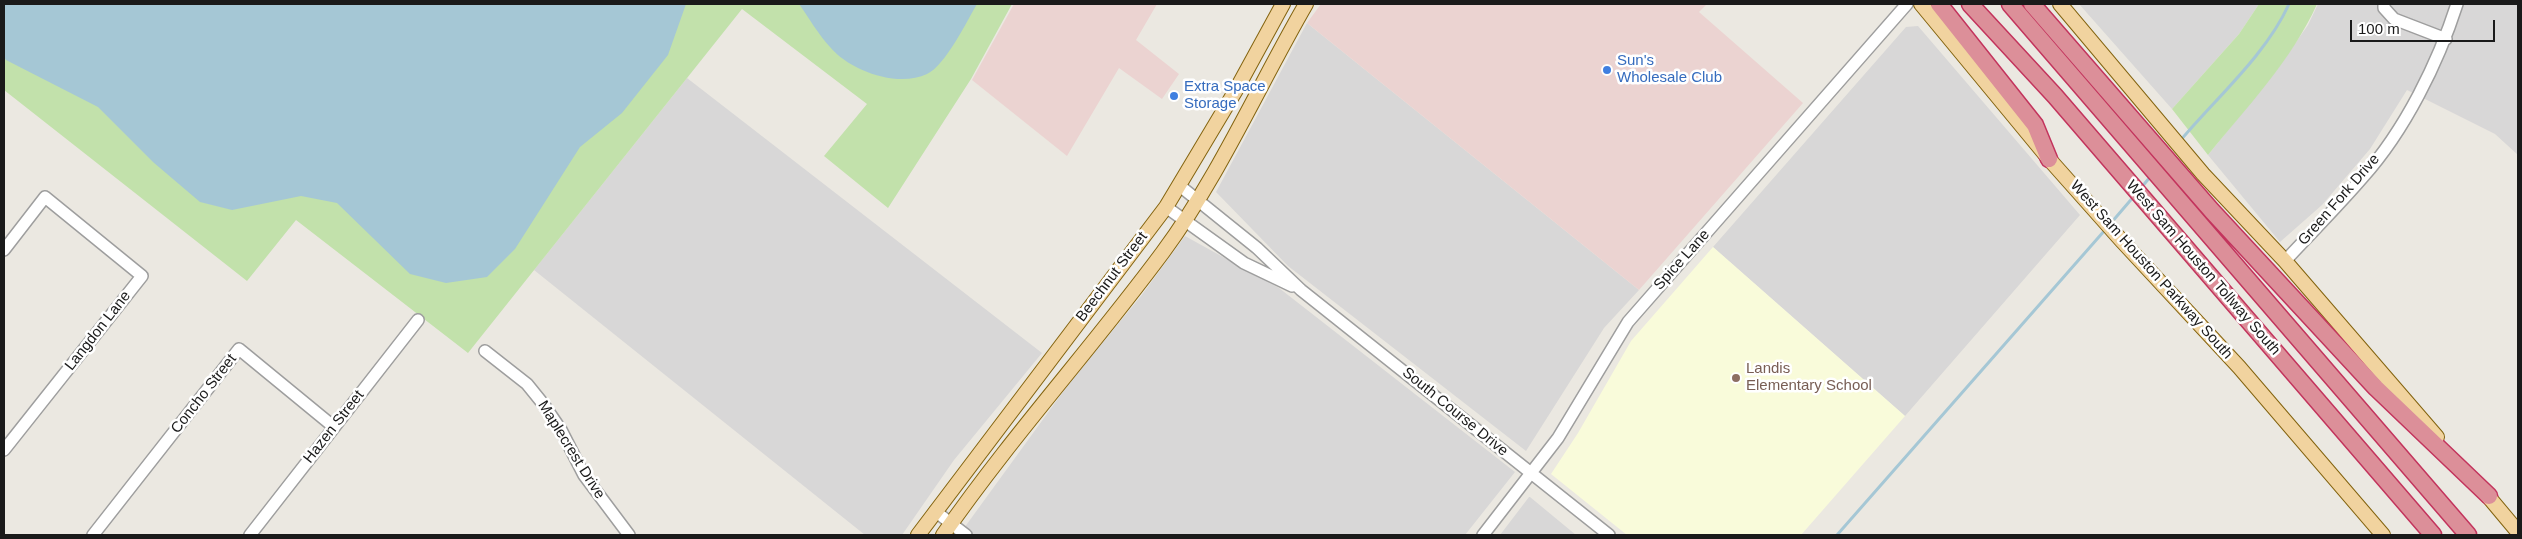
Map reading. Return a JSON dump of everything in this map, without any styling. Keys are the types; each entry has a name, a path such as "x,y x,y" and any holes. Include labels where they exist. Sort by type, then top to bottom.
{"highway":[{"path":"1939,4 2035,125 2049,159"},
{"name":"West Sam Houston Tollway South","path":"1970,4 2007,42 2161,218 2433,535"},
{"name":"West Sam Houston Tollway South","path":"2010,4 2468,535"},
{"path":"2032,4 2188,183 2376,388 2489,496"}],"main road":[{"path":"1285,4 1304,7"},
{"name":"Beechnut Street","path":"918,535 1034,379 1166,207 1285,4"},
{"name":"West Sam Houston Parkway South","path":"1921,4 2049,159 2239,367 2383,535"},
{"path":"2060,4 2195,164 2285,261 2518,532"},
{"name":"Beechnut Street","path":"947,530 1050,394 1163,252 1197,198 1304,7"},
{"path":"1034,379 1050,394"}],"street":[{"name":"Spice Lane","path":"1483,535 1558,438 1634,315 1907,4"},
{"path":"2384,4 2384,8 2394,19 2446,39"},
{"name":"Green Fork Drive","path":"2285,261 2365,176 2412,109 2446,39 2457,4"},
{"name":"South Course Drive","path":"1180,186 1257,248 1301,290 1609,535"},
{"name":"Langdon Lane","path":"4,250 44,197 142,276 4,450"},
{"name":"South Course Drive","path":"1166,207 1244,263 1301,290"},
{"name":"Hazen Street","path":"250,535 418,320"},
{"name":"Concho Street","path":"93,535 239,349 334,427"},
{"name":"Maplecrest Drive","path":"485,351 527,384 544,404 561,430 584,475 629,535"},
{"path":"935,511 947,530 966,535"}],"shaded area":[{"path":"1014,4 1157,4 1136,40 1179,74 1162,99 1119,68 1067,156 972,80"},
{"path":"1321,4 1707,4 1699,12 1803,103 1639,290 1307,23"},
{"path":"2079,4 2259,4 2239,34 2172,109"},
{"path":"2318,4 2518,4 2518,155 2495,134 2407,90 2370,149 2322,205 2280,242 2208,155 2275,72 2308,25"},
{"path":"1307,23 1639,290 1604,328 1526,451 1288,266 1216,192"},
{"path":"1918,26 2080,215 1905,416 1713,247 1906,27"},
{"path":"687,78 1042,353 954,460 902,535 865,535 534,270"},
{"path":"1185,236 1279,288 1515,472 1465,535 959,535 1068,385 1141,296"},
{"name":"Landis Elementary School","path":"1713,247 1905,416 1801,535 1627,535 1551,474 1578,433 1631,341"},
{"path":"1530,497 1576,535 1500,535"}],"green space":[{"path":"4,4 1012,4 971,79 888,208 824,156 867,104 742,9 468,353 296,220 247,281 4,90"},
{"path":"2259,4 2317,4 2307,25 2282,64 2208,155 2172,109 2239,34"}],"water":[{"path":"4,4 686,4 668,55 622,113 580,147 515,249 487,277 446,283 410,274 337,203 301,196 232,210 200,202 153,162 98,107 6,60 4,57"},
{"path":"799,4 977,4 948,53 934,69 927,74 915,78 902,79 875,75 862,70 839,56 822,37"}],"waterway":[{"path":"2180,141 2254,58 2279,23 2289,4"},
{"path":"2140,189 2151,176"},
{"path":"2111,223 2135,195"},
{"path":"1837,535 2105,230"}],"place":[{"name":"Sun's Wholesale Club","path":"1607,70"},
{"name":"Extra Space Storage","path":"1174,96"},
{"name":"Landis Elementary School","path":"1736,378"}]}
